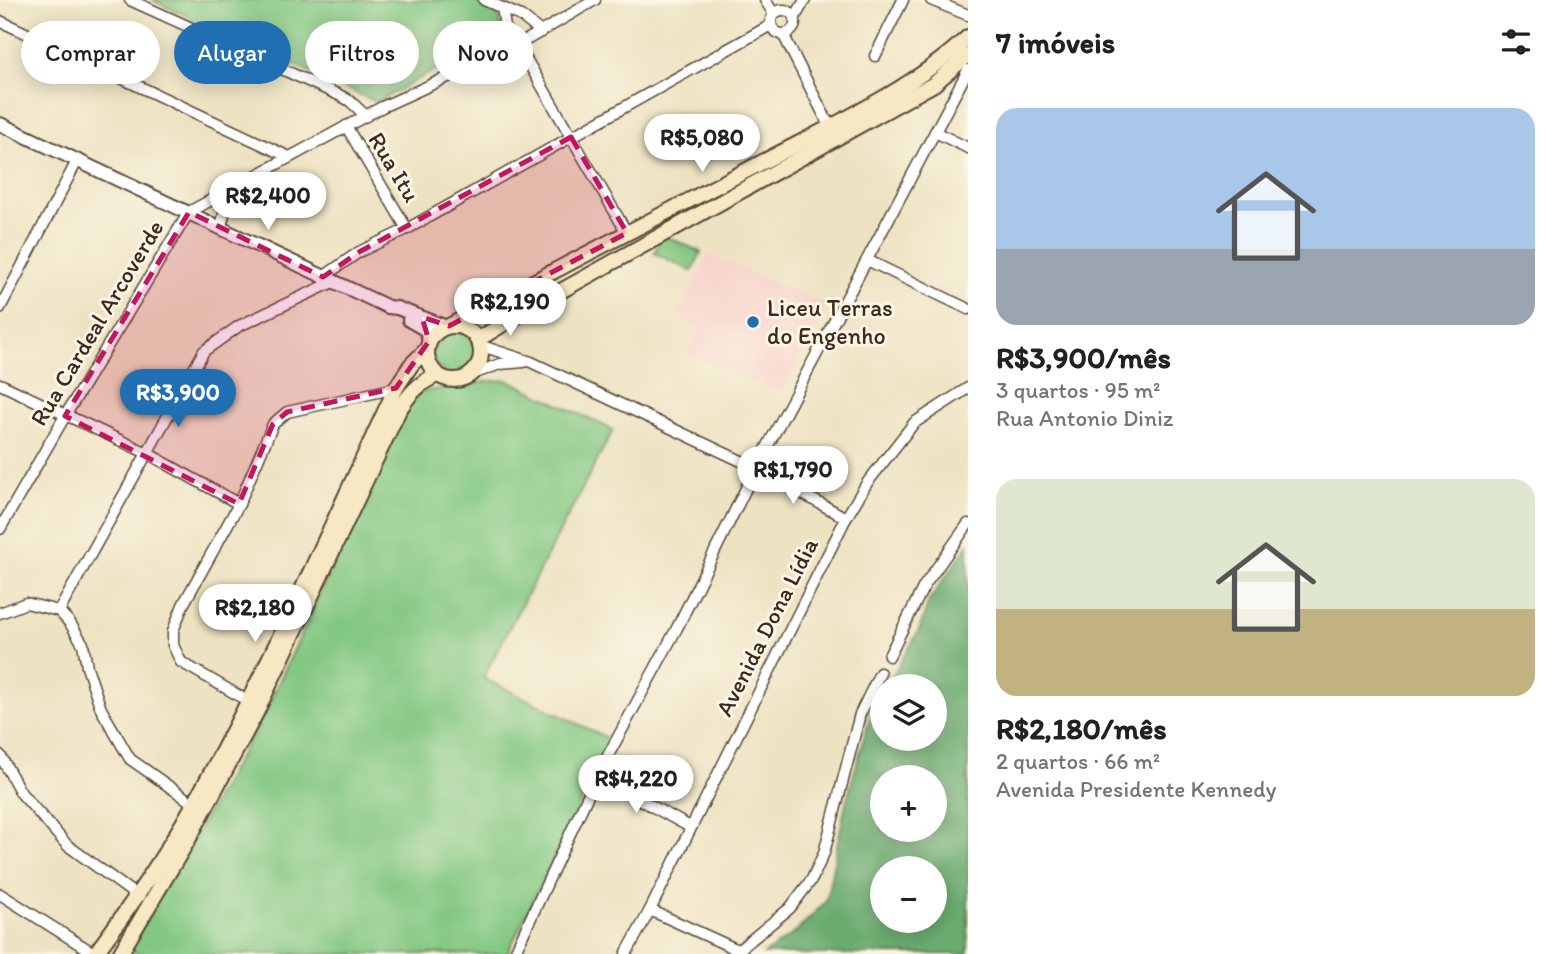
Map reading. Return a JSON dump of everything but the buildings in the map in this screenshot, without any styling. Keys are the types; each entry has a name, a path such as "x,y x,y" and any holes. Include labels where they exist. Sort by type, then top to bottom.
{"main road":[{"path":"95,954 137,897 194,804 248,701 396,388 434,334 830,127 925,72 952,53 968,37"},
{"path":"478,342 490,330 934,84 968,55"},
{"path":"428,346 431,368 437,375 455,380 470,375 481,358 478,342 466,329 448,327"},
{"path":"120,954 188,839 256,713 399,410 421,382 437,375"}],"street":[{"path":"130,0 341,96 366,116"},
{"path":"484,0 521,16 541,32"},
{"path":"533,36 595,0"},
{"path":"765,0 775,31 783,34 830,127"},
{"path":"783,34 793,29 794,17 805,0"},
{"path":"875,56 903,0"},
{"path":"931,0 968,15"},
{"path":"502,8 504,21"},
{"path":"59,611 204,351 239,326 328,280 359,251 407,229 571,137 785,9 794,17"},
{"path":"0,20 289,157"},
{"path":"533,70 627,233"},
{"path":"514,954 597,776 677,628 756,468 968,70"},
{"path":"189,212 346,126 434,84"},
{"path":"0,124 388,307 426,330 428,346"},
{"name":"Rua Itu","path":"346,126 407,229"},
{"path":"935,132 968,148"},
{"path":"0,308 77,161"},
{"path":"221,227 223,210 232,193 262,171"},
{"name":"Rua Cardeal Arcoverde","path":"0,529 189,212"},
{"path":"867,260 968,309"},
{"path":"388,307 448,327"},
{"path":"478,342 531,362 756,468 846,518"},
{"path":"470,375 500,364 531,362"},
{"path":"0,384 147,453 239,503"},
{"path":"248,701 181,662 173,645 173,631 183,605 239,503 273,424 287,412 396,388"},
{"name":"Avenida Dona Lídia","path":"626,954 846,518 867,483 915,424 968,388"},
{"path":"889,656 924,586 968,524"},
{"path":"0,613 26,604 59,611 83,644 101,709 130,759 194,804"},
{"path":"650,910 736,952 790,908 812,879 824,853 860,714 880,673"},
{"path":"0,755 21,793 67,845 137,897"},
{"path":"597,776 690,827"},
{"path":"0,894 95,954"}],"highlighted area":[{"path":"571,137 627,233 449,326 422,317 429,341 396,388 287,412 273,424 239,504 65,416 189,212 323,277 359,252"}],"shaded area":[{"name":"Liceu Terras do Engenho","path":"708,254 825,304 783,393 688,354 699,329 678,316"}],"green space":[{"path":"152,0 473,0 491,9 500,20 433,21 433,71 419,79 419,21 305,21 305,70 291,63 291,21 198,21"},
{"path":"337,84 410,84 379,101"},
{"path":"663,235 701,252 692,271 654,253"},
{"path":"455,331 464,332 471,337 476,344 476,362 471,369 464,374 455,375 446,374 439,369 434,362 433,353 434,344 439,337 446,332"},
{"path":"508,380 613,430 483,678 611,740 507,954 140,954 129,950 266,710 407,407 421,392"},
{"path":"968,545 968,954 764,954 797,931 826,901 845,806 870,716 870,751 947,751 947,674 894,674 919,630 929,601"}],"place":[{"name":"Liceu Terras do Engenho","path":"753,322"}]}
